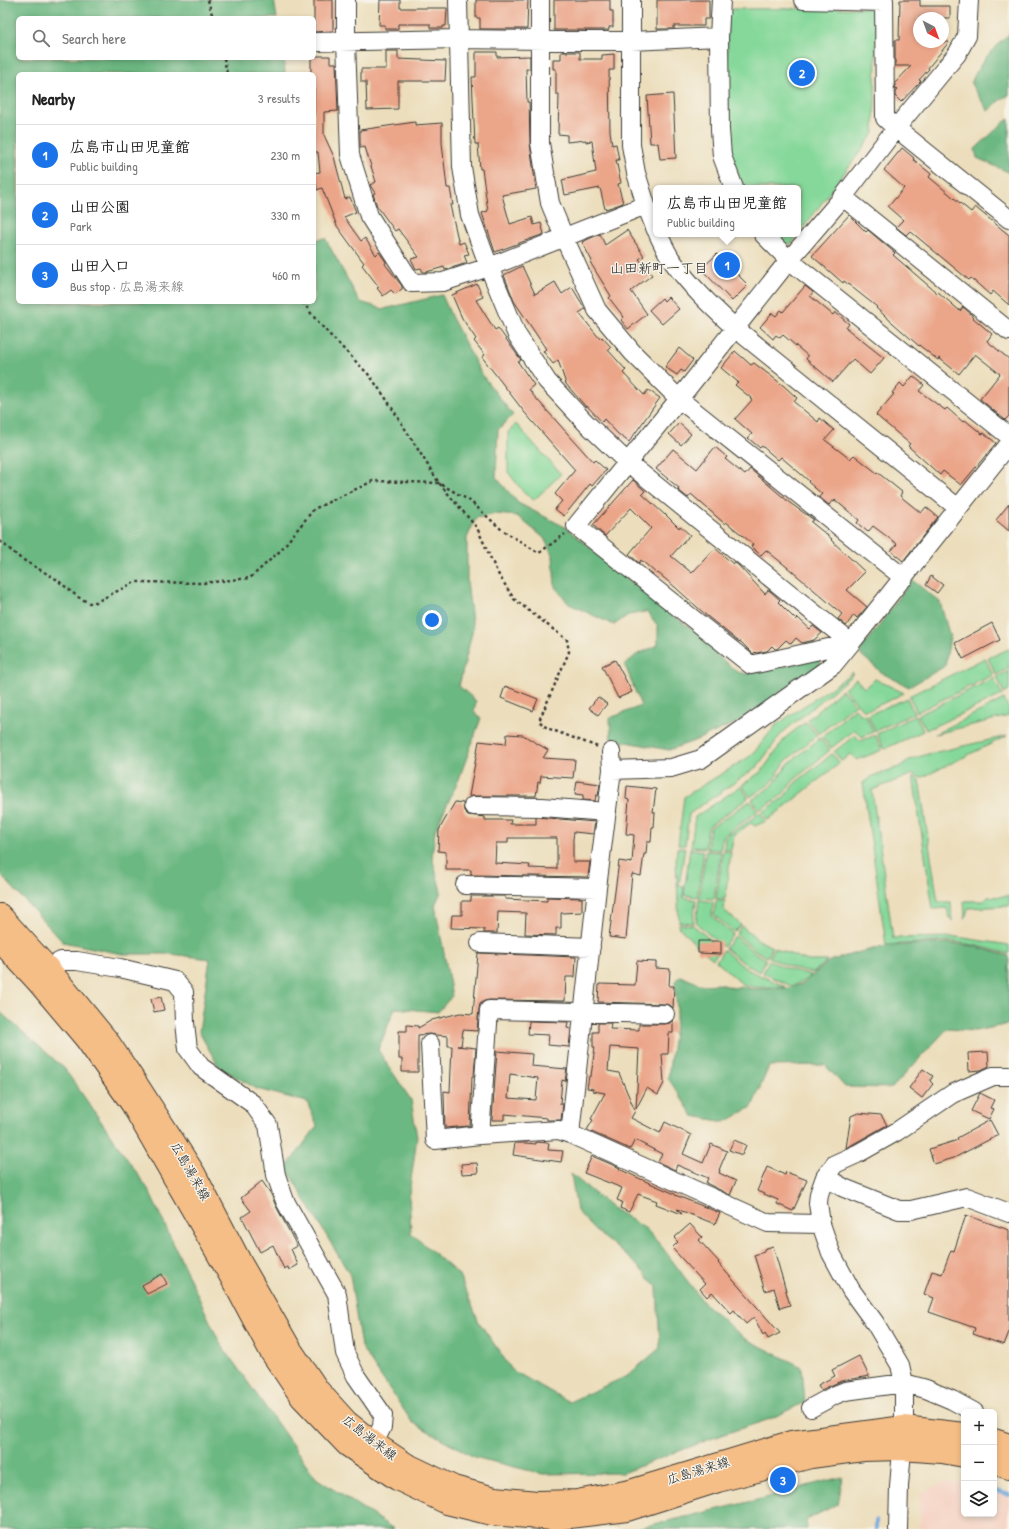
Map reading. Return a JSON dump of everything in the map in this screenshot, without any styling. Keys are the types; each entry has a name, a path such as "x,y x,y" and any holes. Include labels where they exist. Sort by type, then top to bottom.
{"main road":[{"name":"広島湯来線","path":"0,915 43,974 86,1039 132,1104 220,1256 271,1352 302,1398 347,1445 397,1479 447,1503 492,1514 553,1519 627,1510 718,1481 811,1457 863,1450 901,1449 942,1452 961,1455"},
{"name":"広島湯来線","path":"0,941 43,974 107,1040 194,1173 242,1265 291,1350 318,1390 347,1422 374,1443 406,1464 454,1487 494,1498 537,1502 577,1501 630,1491 791,1442 904,1427 961,1434"},
{"path":"997,1441 1009,1445"},
{"path":"997,1464 1009,1468"}],"street":[{"path":"346,0 350,155 370,216 412,284 443,282 489,267 646,205"},
{"path":"458,0 462,167 470,215 489,267 517,335 548,381 585,422 627,462 851,643"},
{"path":"540,0 540,143 550,203 597,310 633,353 679,399 904,578"},
{"path":"631,0 631,145 636,173 653,222"},
{"path":"721,0 718,37 720,130 722,156 733,185"},
{"path":"803,0 884,1 886,118 896,128 1009,219"},
{"path":"851,643 751,665 576,526 789,260 843,197 960,48 967,36 969,0"},
{"path":"316,42 459,39 631,41 718,37"},
{"path":"843,197 1009,331"},
{"path":"660,237 670,258 685,278 702,298 735,328 958,508"},
{"path":"766,237 789,260 1009,436"},
{"path":"570,1134 612,761 671,768 701,759 833,665 904,578 1009,444"},
{"path":"473,806 607,812"},
{"path":"466,885 597,888"},
{"path":"480,943 591,947"},
{"path":"43,974 61,961 77,961 120,968 175,981 184,992 188,1049 201,1068 253,1104 268,1125 276,1175 285,1201 337,1294 346,1353 356,1376 383,1415 382,1427 374,1443"},
{"path":"480,1135 489,1010 665,1014"},
{"path":"430,1044 435,1140 480,1135 559,1130 768,1223 821,1224"},
{"path":"898,1529 901,1449 904,1427 904,1383 900,1365 875,1323 851,1290 830,1254 821,1224 818,1202 819,1194 826,1177 835,1164 857,1154 896,1132 952,1094 993,1076 1009,1076"},
{"path":"826,1177 844,1188 899,1210 911,1210 967,1197 1009,1213"},
{"path":"811,1408 845,1391 904,1383 926,1389 968,1409"}],"path":[{"path":"208,0 212,16"},
{"path":"224,60 227,72"},
{"path":"304,304 329,334 370,376 388,400 439,484 477,528 497,572 514,599 566,640 569,652 539,721 547,728 612,761"},
{"path":"0,541 20,558 56,579 78,597 90,602 96,602 135,582 203,583 250,578 280,551 314,509 373,481 439,484 470,501 502,530 539,553 576,526"}],"shaded area":[{"path":"947,1481 961,1483 961,1517 997,1517 997,1493 1009,1497 1009,1529 920,1529 920,1493"}],"green space":[{"path":"0,0 274,0 277,16 16,16 16,60 284,60 285,72 16,72 16,304 316,304 316,240 325,238 360,302 384,309 442,295 452,318 482,375 513,415 498,430 496,477 518,503 565,527 676,618 702,636 717,655 737,672 747,674 820,658 820,665 738,722 694,741 669,750 611,739 610,718 641,706 625,665 636,655 658,645 658,626 647,612 628,615 614,625 569,604 555,587 553,556 544,538 517,516 496,514 476,518 467,538 467,582 473,629 459,686 476,701 474,712 481,718 459,779 435,830 432,857 441,892 435,905 452,996 438,1012 395,1008 378,1050 411,1100 417,1137 409,1194 411,1233 459,1275 479,1322 512,1370 569,1402 627,1376 660,1348 657,1287 632,1260 596,1231 577,1211 571,1174 611,1207 646,1229 662,1247 704,1303 744,1338 802,1367 805,1402 770,1419 721,1435 622,1473 543,1474 474,1457 412,1422 361,1347 350,1275 286,1168 317,1126 307,1102 257,1089 219,1067 199,1032 210,959 171,954 122,954 63,942 0,874"},
{"path":"869,8 877,17 874,133 801,231 801,185 742,185 731,154 728,128 727,15 733,9"},
{"path":"1009,34 1009,95 1000,100 988,111 971,84 982,63"},
{"path":"1009,119 1009,174 1008,172 977,158 975,149"},
{"path":"776,237 796,237 792,243 783,245"},
{"path":"516,424 561,474 534,500 524,493 508,472 508,432"},
{"path":"912,580 940,602 950,637 945,666 909,687 882,673 859,653"},
{"path":"1009,649 1009,668 996,675 988,658"},
{"path":"985,658 993,675 917,712 909,696"},
{"path":"1009,671 1009,690 1004,693 997,677"},
{"path":"853,672 852,675 782,733 757,767 689,814 685,845 678,845 684,797 749,757 776,725"},
{"path":"994,678 1002,695 926,730 918,715"},
{"path":"856,679 864,688 875,679 904,693 871,709 863,710 844,689"},
{"path":"842,690 855,704 819,734 807,720"},
{"path":"907,698 914,713 875,731 868,715"},
{"path":"1004,699 1009,710 1009,716 935,734"},
{"path":"855,708 860,714 866,715 873,732 862,737 855,730 831,748 822,737"},
{"path":"916,715 923,731 884,749 877,734"},
{"path":"806,722 817,735 786,761 771,783 750,797 742,785 762,771 786,737"},
{"path":"855,735 861,741 875,735 882,750 857,760 850,754 842,761 834,752"},
{"path":"1007,736 921,778 913,774 872,790 893,938 957,937 1009,945 1009,954 974,945 949,941 886,945 863,783 872,776 899,767 909,760 928,754"},
{"path":"820,738 830,750 793,781 782,795 760,810 752,800 773,785 788,764"},
{"path":"832,754 840,763 768,820 762,813 784,797 795,783"},
{"path":"913,776 919,780 938,902 951,902 952,921 949,917 947,908 933,909"},
{"path":"741,786 748,798 708,827 705,848 691,847 695,817"},
{"path":"750,801 758,811 723,836 720,850 707,849 710,828"},
{"path":"760,813 766,821 755,826 751,823 734,835 731,850 724,849 725,837"},
{"path":"677,848 685,848 679,885 684,887 683,897 696,900 693,923 679,922 676,861"},
{"path":"690,849 704,851 697,897 684,895"},
{"path":"706,851 721,852 714,899 699,898"},
{"path":"723,851 731,852 725,899 716,899"},
{"path":"1009,896 1009,906 968,908 965,920 964,901 984,901 988,897"},
{"path":"699,900 713,902 712,916 733,934 723,947 696,923"},
{"path":"716,901 725,901 724,910 741,925 734,932 714,915"},
{"path":"679,924 693,925 721,949 713,959 696,945 679,927"},
{"path":"742,926 760,941 772,947 767,957 756,951 736,934"},
{"path":"735,936 755,953 766,959 760,972 746,965 725,948"},
{"path":"949,943 973,946 1009,956 1009,1024 975,1031 947,1029 892,1088 845,1087 825,1065 769,1066 752,1107 725,1122 693,1116 668,1078 677,1011 675,981 680,976 702,985 720,984 734,988 741,986 753,989 789,988 802,984 829,961 856,953 886,946"},
{"path":"774,948 808,961 827,961 813,973 790,967 769,957"},
{"path":"724,950 746,969 786,987 754,987 742,984 716,961"},
{"path":"769,960 788,969 811,975 802,982 791,986 763,973"},
{"path":"0,1012 64,1068 148,1189 220,1343 316,1478 394,1529 0,1529"},
{"path":"843,1477 838,1504 806,1520 807,1529 632,1529 769,1497"}],"building":[{"path":"314,0 333,0 333,31 316,32 316,16 314,16"},
{"path":"380,0 400,0 400,8 447,8 446,26 443,26 443,28 430,28 430,24 398,24 398,29 385,29 385,25 379,25"},
{"path":"476,0 528,0 527,29 480,29 480,18 476,18"},
{"path":"554,0 610,0 610,11 613,11 613,27 609,27 609,30 554,30"},
{"path":"657,0 709,0 709,19 704,19 704,26 674,26 674,29 657,29"},
{"path":"900,0 920,0 920,6 950,6 950,18 949,12 913,12 913,48 944,48 919,80 921,81 901,102 895,96 895,92 897,90 895,88 895,83 911,66 895,66 895,40 899,40"},
{"path":"386,51 398,51 398,59 446,61 445,81 398,81 398,109 367,110 366,82 361,82 361,69 386,69"},
{"path":"476,52 497,52 497,57 530,56 530,69 526,69 527,102 529,102 530,143 536,189 502,195 510,224 532,217 534,225 541,223 544,234 495,252 482,213 488,211 482,169 480,169 478,144 475,144 472,77 476,77"},
{"path":"561,52 580,52 580,59 602,59 602,55 614,54 614,70 609,70 610,131 612,145 616,144 619,160 616,160 621,183 618,184 623,203 605,209 600,188 565,195 562,180 596,172 592,141 586,142 586,140 567,142 567,135 558,134 559,94 556,94 556,69 553,69 553,59 561,59"},
{"path":"316,56 330,56 330,63 336,63 338,111 324,112 324,135 334,157 345,199 350,197 356,212 344,217 361,241 365,238 376,255 379,252 386,262 385,264 402,286 402,289 395,294 391,290 383,296 377,288 379,287 362,265 364,263 337,226 322,188 317,190 316,173 320,172 318,152 316,152 316,72 311,72 311,60 316,60"},
{"path":"673,94 676,158 660,159 658,143 650,143 647,96"},
{"path":"415,122 415,125 442,123 442,143 447,188 450,188 453,205 450,205 459,244 464,242 469,254 464,255 467,263 445,270 444,267 426,272 423,272 421,268 416,269 411,259 419,257 398,229 395,231 377,206 373,194 375,193 370,185 376,182 365,147 360,148 360,130"},
{"path":"902,148 931,174 929,177 971,212 975,207 1009,235 1009,305 993,291 990,295 971,278 969,280 910,231 906,235 896,227 903,220 888,207 904,188 884,170"},
{"path":"849,215 866,232 868,230 895,253 893,255 937,293 938,292 960,311 963,307 992,334 987,341 1009,359 1009,416 1005,420 980,399 1000,374 975,354 959,374 939,358 938,360 919,346 876,308 877,307 844,281 843,283 812,256"},
{"path":"627,230 644,256 639,259 652,275 631,291 647,314 628,329 621,320 624,317 609,298 611,296 590,262 592,261 582,242 600,234 605,245"},
{"path":"717,254 748,285 732,301 701,269"},
{"path":"522,266 535,294 555,282 562,294 572,287 585,309 579,313 600,339 602,337 611,347 608,350 626,370 623,373 644,395 648,390 660,398 629,442 618,434 604,419 602,422 587,406 586,407 566,384 558,360 553,364 543,351 546,349 514,301 504,275"},
{"path":"477,284 483,297 476,300 495,330 498,328 521,360 518,362 534,385 529,389 533,395 593,462 595,460 606,470 592,486 590,484 564,516 555,509 562,501 555,494 575,470 525,413 482,357 485,355 474,341 476,339 462,318 452,295"},
{"path":"805,286 813,292 810,296 833,315 835,312 849,324 846,328 884,358 870,374 853,359 833,382 806,359 808,356 783,335 780,338 776,335 773,339 760,327 772,313 776,316 781,310 783,312"},
{"path":"668,297 679,309 662,324 649,310 662,298 664,301"},
{"path":"679,348 693,360 684,372 681,370 677,375 665,367"},
{"path":"735,351 751,365 754,363 784,386 797,398 794,402 818,422 820,418 834,430 825,440 850,459 854,455 877,472 902,492 900,496 921,513 926,507 938,517 903,561 891,551 897,544 873,526 868,532 857,523 859,520 835,500 829,505 819,497 822,494 808,482 809,481 781,457 778,460 762,446 760,448 748,438 752,434 735,419 752,400 735,385 738,382 721,368"},
{"path":"913,376 924,385 919,391 945,410 947,408 963,422 965,420 996,443 961,485 943,471 940,475 908,446 910,444 876,415 894,394 892,393 900,383 904,387"},
{"path":"679,423 691,434 681,445 669,434"},
{"path":"715,447 727,457 725,459 745,475 750,469 790,503 814,520 811,522 832,539 831,540 865,572 847,590 867,607 857,618 854,615 846,626 838,619 842,614 787,567 766,550 761,555 751,547 753,544 726,522 725,524 691,494 688,498 678,490 679,488 656,469 673,449 697,469"},
{"path":"633,480 645,491 642,494 679,528 680,526 690,535 671,556 692,573 715,548 733,564 734,562 738,565 765,594 768,590 770,591 780,600 778,602 796,620 798,618 810,629 813,626 822,633 814,640 802,643 796,638 791,644 786,640 777,649 772,646 767,651 755,652 753,654 741,642 707,616 658,573 657,574 641,560 639,563 629,554 651,528 631,508 605,536 593,525"},
{"path":"1009,504 1009,531 996,520"},
{"path":"931,576 943,585 937,593 926,585"},
{"path":"992,623 1000,640 963,659 955,643"},
{"path":"615,660 632,692 618,698 602,666"},
{"path":"505,686 538,699 533,711 501,698"},
{"path":"598,697 607,704 598,715 589,708"},
{"path":"507,734 523,735 548,750 543,758 575,760 573,778 541,776 540,783 538,782 536,796 469,796 479,741 506,744"},
{"path":"577,781 600,784 598,796 596,795 595,801 583,800 583,795 575,794"},
{"path":"627,786 656,789 653,812 655,812 654,827 652,827 651,842 647,842 641,876 632,874 626,939 609,937 619,861 632,863 634,835 626,834 629,800 626,799"},
{"path":"455,802 463,803 464,811 468,815 485,817 485,820 511,820 510,824 536,824 536,817 595,822 593,834 574,832 573,839 573,862 590,862 588,877 471,875 471,870 446,870 446,852 438,851 439,830","holes":["508,838 557,838 557,869 529,868 530,865 495,863 496,843 508,843"]},
{"path":"471,896 505,896 505,899 547,901 547,897 582,898 582,912 561,913 561,928 556,928 556,935 525,934 526,913 498,912 497,933 484,933 484,929 451,928 452,915 462,915 462,901 471,901"},
{"path":"698,941 721,941 721,954 698,953"},
{"path":"478,953 576,957 575,977 566,977 565,1001 489,1000 480,1004 477,1031 463,1030 461,1046 457,1046 476,1048 474,1076 472,1076 470,1126 445,1128 444,1091 450,1092 452,1046 448,1046 448,1036 430,1034 418,1035 418,1072 402,1072 402,1059 399,1059 399,1031 407,1031 407,1025 418,1026 418,1028 432,1020 460,1013 473,1014"},
{"path":"637,961 656,962 656,968 670,969 669,986 674,986 673,1008 670,1005 665,1004 598,1002 599,984 635,985"},
{"path":"161,997 164,1010 154,1012 151,999"},
{"path":"673,1020 673,1033 669,1033 668,1054 662,1054 664,1083 658,1095 647,1088 636,1109 639,1049 610,1047 608,1071 619,1073 635,1111 631,1118 660,1133 665,1122 691,1135 683,1154 703,1163 711,1144 727,1151 719,1173 736,1181 730,1195 706,1183 708,1178 677,1165 675,1170 658,1162 662,1154 635,1140 630,1149 587,1130 593,1120 591,1119 605,1093 593,1091 593,1089 587,1088 589,1076 591,1076 595,1047 593,1047 593,1032 598,1032 598,1023 611,1023 610,1029 639,1030 639,1024 665,1024 670,1023"},
{"path":"529,1021 568,1022 567,1028 571,1029 569,1047 548,1045 549,1035 528,1034"},
{"path":"497,1051 532,1054 531,1066 567,1069 565,1081 562,1080 560,1104 563,1104 561,1120 547,1120 547,1118 504,1114 504,1120 492,1120","holes":["510,1074 538,1078 536,1100 508,1098"]},
{"path":"988,1052 989,1066 981,1070 969,1071 968,1053"},
{"path":"923,1069 933,1076 930,1081 933,1084 922,1098 909,1088"},
{"path":"980,1093 994,1100 990,1108 994,1109 989,1119 971,1111"},
{"path":"858,1113 881,1115 887,1125 846,1148 851,1116"},
{"path":"990,1120 998,1135 954,1158 934,1164 929,1149 958,1140 957,1138"},
{"path":"734,1140 746,1145 742,1155 729,1150"},
{"path":"536,1142 549,1143 548,1150 563,1151 561,1162 513,1155 515,1143 536,1144"},
{"path":"592,1156 675,1195 720,1213 715,1224 677,1209 682,1214 656,1204 657,1201 638,1194 629,1212 620,1208 622,1202 617,1200 622,1188 584,1173"},
{"path":"477,1163 478,1173 462,1174 461,1164"},
{"path":"767,1167 785,1175 786,1172 807,1180 793,1211 777,1204 778,1200 757,1191"},
{"path":"262,1181 271,1194 297,1246 291,1249 298,1265 289,1270 288,1267 284,1269 273,1245 260,1252 242,1217 251,1211 241,1198"},
{"path":"966,1215 1009,1230 1009,1332 1004,1345 973,1334 975,1328 929,1312 934,1298 924,1294 932,1271 942,1274 951,1250 954,1251"},
{"path":"690,1224 702,1237 699,1240 780,1333 768,1339 765,1333 763,1335 754,1317 746,1324 734,1310 731,1313 712,1292 707,1297 700,1289 705,1284 672,1248 678,1242 674,1238"},
{"path":"773,1246 790,1305 780,1308 774,1288 765,1291 754,1255 764,1252 764,1249"},
{"path":"162,1274 167,1284 147,1294 142,1285"},
{"path":"859,1356 869,1376 841,1381 821,1390 818,1385 835,1376 832,1370"}],"waterway":[{"path":"997,1491 1009,1495"},
{"path":"876,1520 876,1529"}],"place":[{"name":"山田公園","path":"802,73"},
{"name":"広島市山田児童館","path":"727,265"},
{"name":"山田入口","path":"783,1480"}],"district":[{"name":"山田新町一丁目","path":"659,268"}]}
